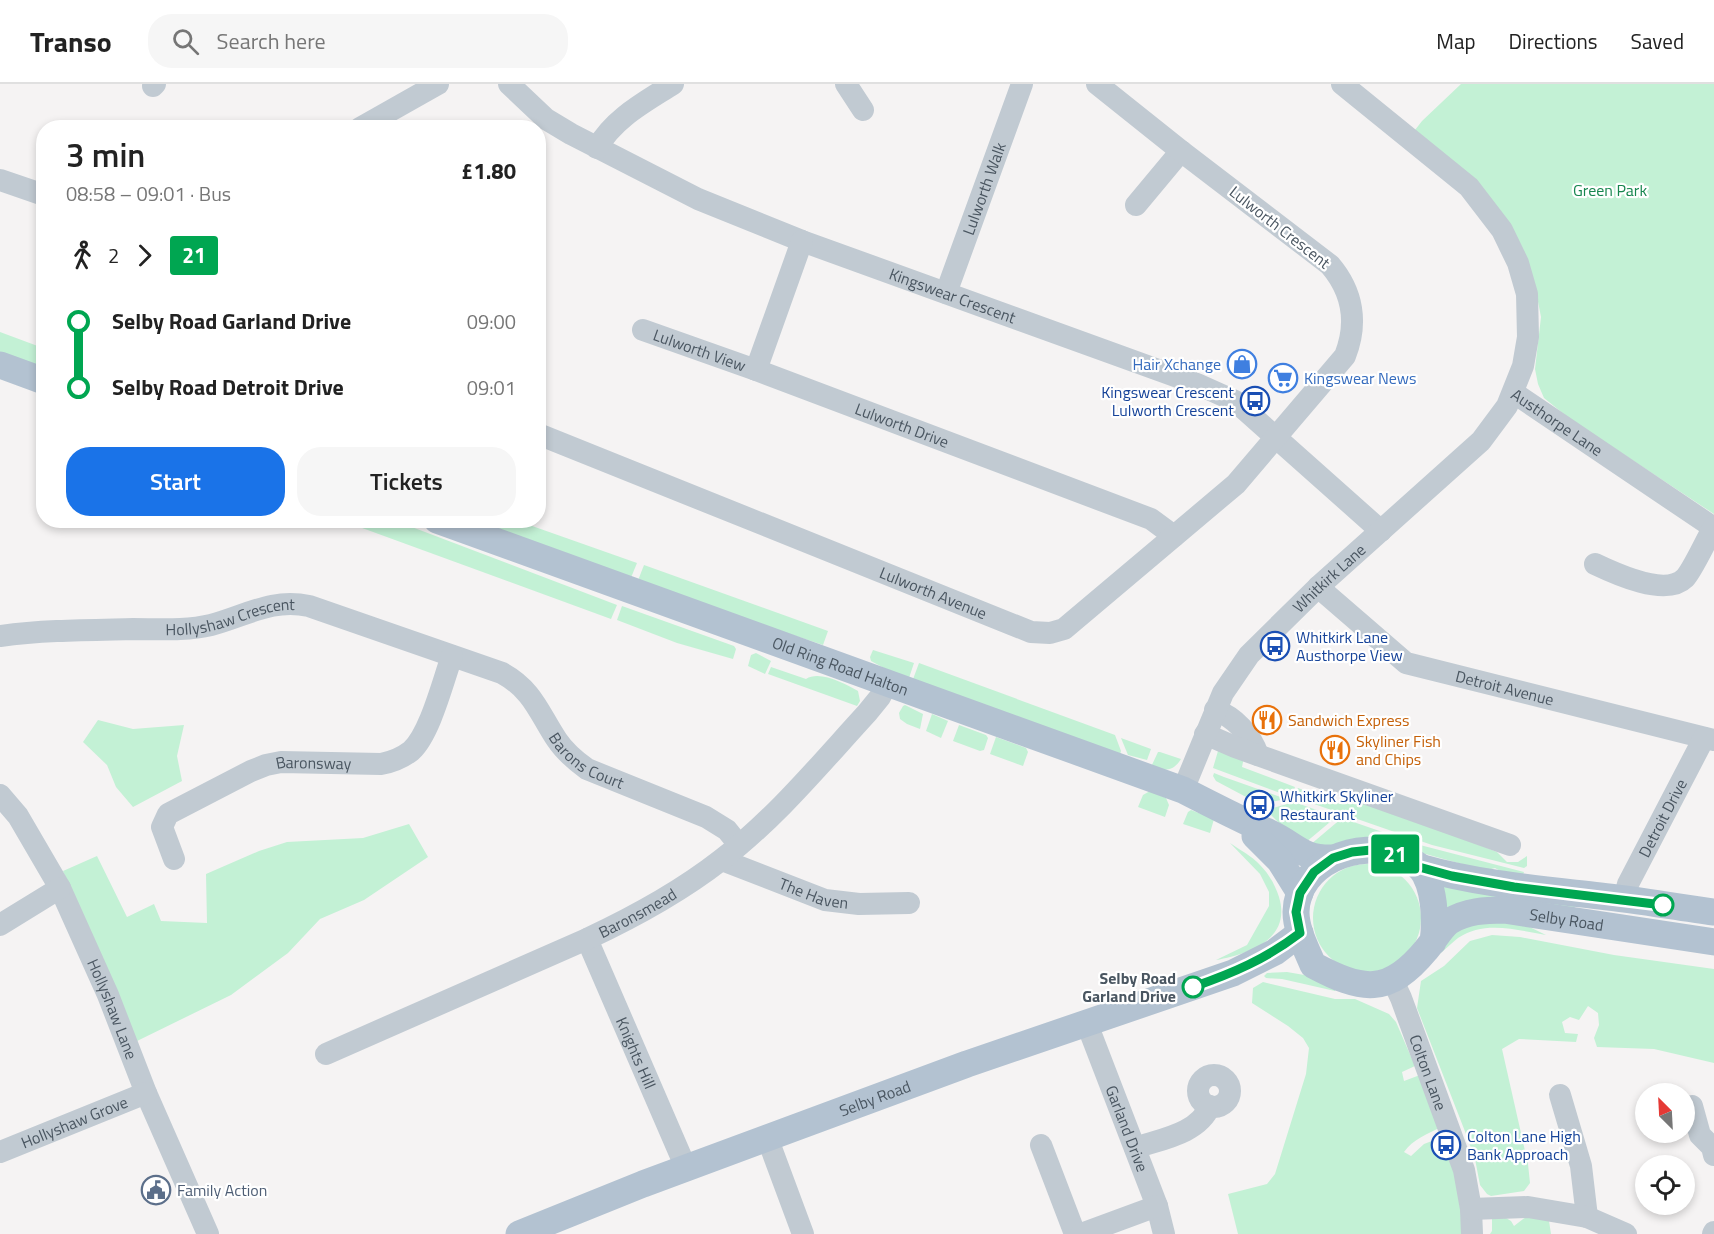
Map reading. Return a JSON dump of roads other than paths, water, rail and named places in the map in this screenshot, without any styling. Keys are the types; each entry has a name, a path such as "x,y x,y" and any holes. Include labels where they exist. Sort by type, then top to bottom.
{"main road":[{"path":"0,365 36,378"},
{"name":"Old Ring Road Halton","path":"458,528 1183,790 1240,820 1273,834 1306,855 1333,858"},
{"name":"Old Ring Road Halton","path":"1240,820 1280,861 1300,893"},
{"path":"1371,850 1394,854 1419,867 1431,892 1436,921 1433,942 1416,962 1393,981 1371,986 1348,981 1312,965 1300,933 1296,912 1300,893 1314,872 1333,858 1352,852 1371,850"},
{"name":"Selby Road","path":"1419,867 1452,876 1514,887 1714,912"},
{"name":"Selby Road","path":"1433,942 1448,922 1468,913 1504,910 1714,942"},
{"name":"Selby Road","path":"519,1234 767,1137 967,1064 1233,973 1275,952 1300,933"},
{"name":"Selby Road","path":"1233,973 1312,965"}],"street":[{"path":"374,120 438,84"},
{"name":"Kingswear Crescent","path":"509,84 535,120"},
{"path":"597,148 609,129 622,117 673,84"},
{"path":"846,84 863,110"},
{"name":"Lulworth Walk","path":"946,293 1022,84"},
{"name":"Lulworth Crescent","path":"1097,84 1330,265 1345,284 1353,320 1345,356 1277,438"},
{"name":"Austhorpe Lane","path":"1358,88 1469,187 1492,215 1511,246 1524,280 1529,322 1527,351 1514,393 1714,528"},
{"name":"Kingswear Crescent","path":"546,130 597,148 698,199 802,241 1197,384 1235,401 1381,531"},
{"path":"1136,206 1181,151"},
{"path":"0,180 36,192"},
{"path":"756,370 802,241"},
{"name":"Lulworth View","path":"643,330 756,370"},
{"name":"Lulworth Drive","path":"756,370 1151,519 1174,536"},
{"name":"Whitkirk Lane","path":"1183,790 1215,710 1231,680 1249,655 1318,587 1481,441 1499,418 1514,393"},
{"name":"Lulworth Avenue","path":"546,437 1031,632 1053,633 1073,623 1236,484 1277,438"},
{"path":"1595,564 1627,579 1671,585 1685,578 1714,528"},
{"name":"Detroit Avenue","path":"1318,587 1406,663 1709,739"},
{"name":"Hollyshaw Crescent","path":"0,636 62,630 198,628 264,607 286,603 309,606 453,656"},
{"name":"Barons Court","path":"453,656 502,673 520,685 534,701 559,742 587,769 706,817 727,830 739,845"},
{"name":"Baronsway","path":"174,859 162,827 168,814 251,771 281,762 381,764 392,762 411,750 425,733 453,656"},
{"name":"Baronsmead","path":"326,1054 624,922 665,898 722,860 775,812 880,697 887,684"},
{"path":"1215,710 1236,722 1258,755"},
{"path":"1205,734 1510,845"},
{"name":"Detroit Drive","path":"1624,899 1628,884 1709,739"},
{"name":"Hollyshaw Lane","path":"0,795 9,820 60,888 108,995 146,1093 208,1234"},
{"name":"The Haven","path":"722,860 825,900 859,904 909,903"},
{"path":"0,926 60,888"},
{"name":"Knights Hill","path":"587,939 686,1168"},
{"name":"Colton Lane","path":"1393,981 1464,1170 1471,1209 1472,1234"},
{"name":"Garland Drive","path":"1087,1024 1157,1206 1164,1234"},
{"name":"Hollyshaw Grove","path":"0,1151 146,1093"},
{"path":"1560,1095 1581,1166 1587,1217"},
{"path":"1135,1148 1184,1132 1198,1123 1210,1106"},
{"path":"1695,1117 1700,1135 1712,1147 1714,1155"},
{"path":"767,1137 803,1234"},
{"path":"1041,1145 1075,1234"},
{"path":"1081,1234 1157,1206"},
{"path":"1471,1209 1528,1207 1587,1217 1626,1234"}],"place":[{"name":"Hair Xchange","path":"1242,364"},
{"name":"Kingswear News","path":"1283,378"},
{"name":"Kingswear Crescent Lulworth Crescent","path":"1255,401"},
{"name":"Whitkirk Lane Austhorpe View","path":"1275,646"},
{"name":"Sandwich Express","path":"1267,720"},
{"name":"Skyliner Fish and Chips","path":"1335,750"},
{"name":"Whitkirk Skyliner Restaurant","path":"1259,805"},
{"name":"Selby Road Garland Drive","path":"1193,987"},
{"name":"Colton Lane High Bank Approach","path":"1446,1145"},
{"name":"Family Action","path":"156,1190"}],"park label":[{"name":"Green Park","path":"1610,190"}]}
